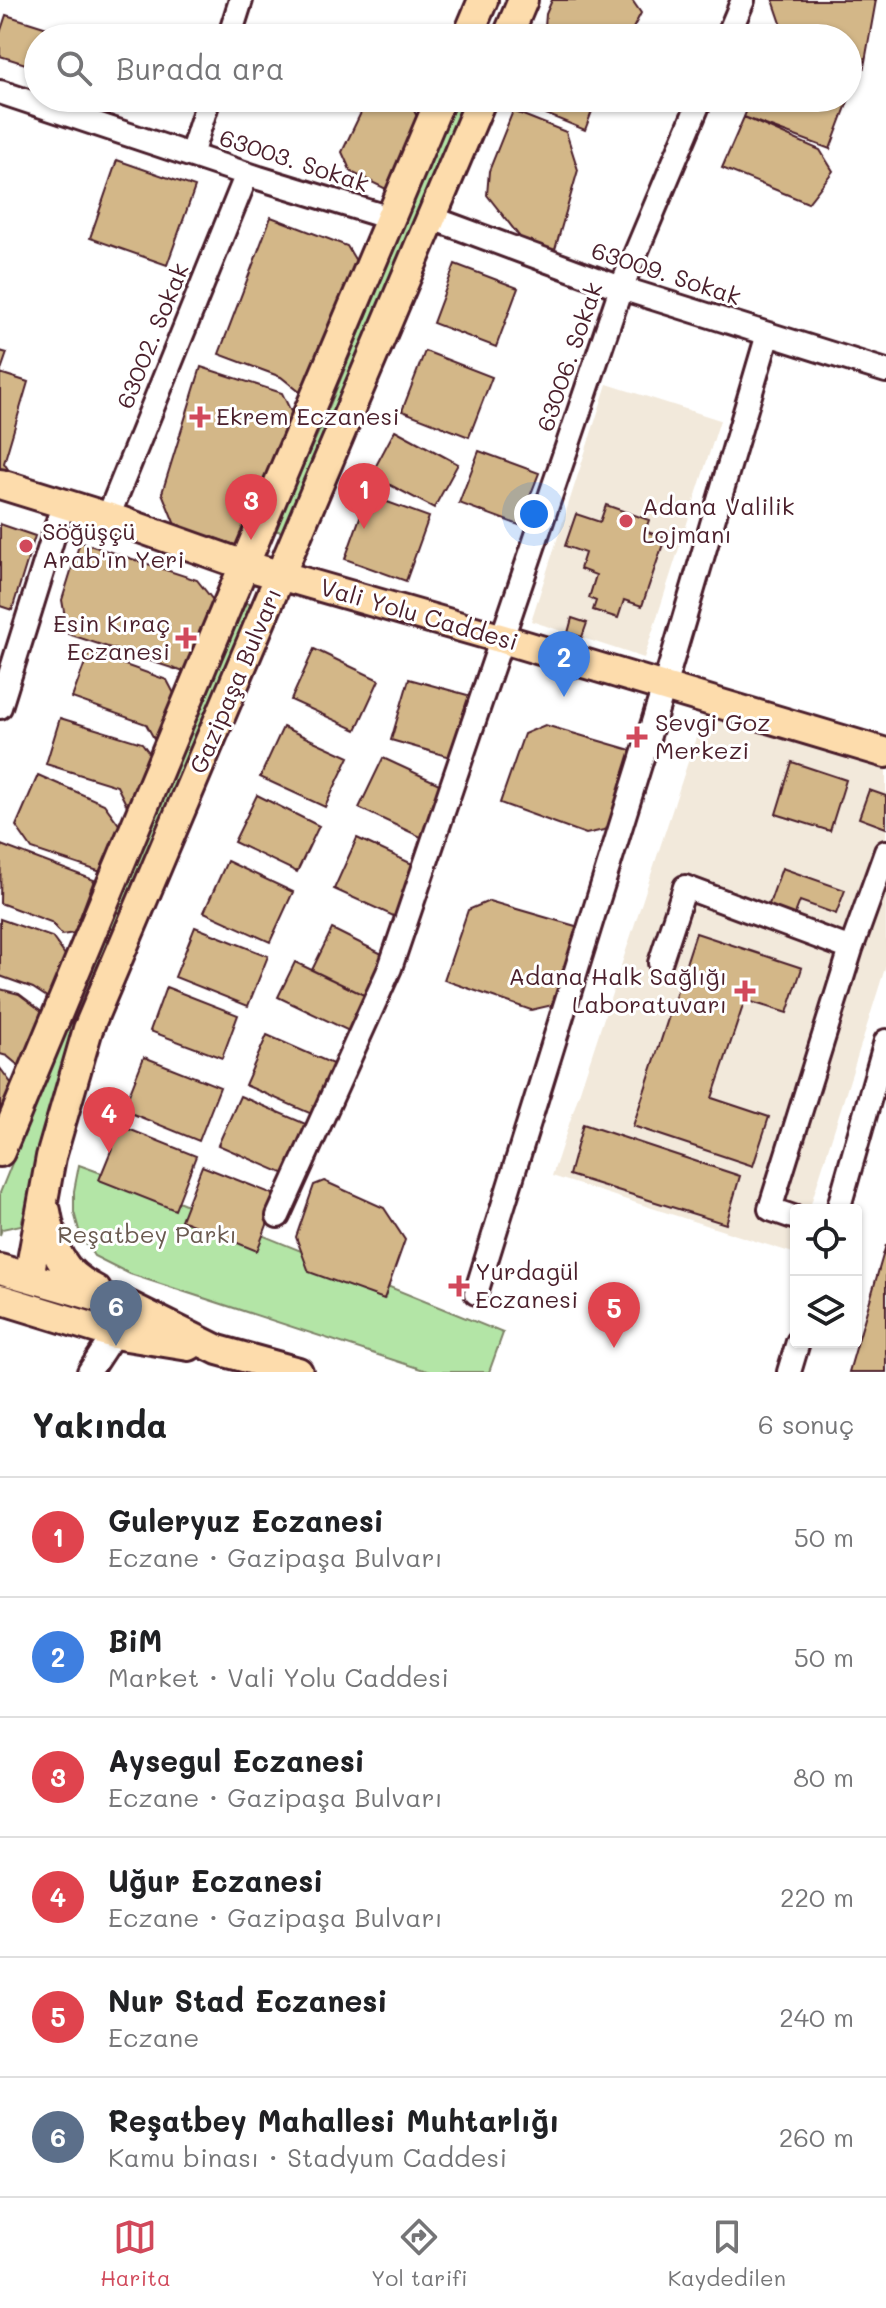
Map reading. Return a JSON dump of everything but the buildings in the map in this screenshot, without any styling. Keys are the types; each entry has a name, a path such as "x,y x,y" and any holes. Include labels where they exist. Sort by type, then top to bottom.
{"main road":[{"path":"473,24 483,0"},
{"path":"513,24 523,0"},
{"name":"Gazipaşa Bulvarı","path":"0,1152 435,112"},
{"name":"Gazipaşa Bulvarı","path":"29,1277 51,1157 88,1029 476,112"},
{"name":"Vali Yolu Caddesi","path":"0,484 108,517 244,565 886,753"},
{"path":"43,1198 50,1235 59,1260 78,1280 218,1350"},
{"path":"0,1269 129,1306"},
{"path":"0,1299 114,1334 218,1350 298,1372"}],"street":[{"path":"233,24 241,0"},
{"path":"733,24 743,0"},
{"name":"63003. Sokak","path":"0,92 24,100"},
{"name":"63003. Sokak","path":"61,112 390,218"},
{"path":"191,155 205,112"},
{"name":"63006. Sokak","path":"278,1216 390,968 621,288 695,112"},
{"name":"63002. Sokak","path":"108,517 247,174"},
{"name":"63009. Sokak","path":"432,218 621,288 886,371"},
{"path":"476,1293 664,687 768,334"},
{"path":"0,707 63,505"},
{"path":"790,1216 770,1209 851,949 886,852"},
{"path":"660,963 685,887 851,949"},
{"path":"840,1204 886,1041"},
{"path":"89,1372 129,1306"},
{"path":"789,1372 796,1348"}],"shaded area":[{"name":"Adana Valilik Lojmanı","path":"607,384 720,420 644,658 531,621"},
{"name":"Adana Halk Sağlığı Laboratuvarı","path":"709,698 886,765 886,965 811,1204 790,1204 790,1252 552,1176"}],"green space":[{"path":"450,112 461,112 283,532 273,530 320,429"},
{"path":"244,602 252,605 78,1024 21,1225 2,1229 0,1235 0,1193"},
{"name":"Reşatbey Parkı","path":"79,1165 173,1199 503,1333 489,1372 430,1372 130,1274 94,1256 80,1234 74,1212"}],"place":[{"name":"Ekrem Eczanesi","path":"200,417"},
{"name":"Adana Valilik Lojmanı","path":"626,521"},
{"name":"Guleryuz Eczanesi","path":"364,529"},
{"name":"Aysegul Eczanesi","path":"251,540"},
{"name":"Söğüşçü Arab'ın Yeri","path":"26,546"},
{"name":"Esin Kıraç Eczanesi","path":"186,638"},
{"name":"BiM","path":"564,697"},
{"name":"Sevgi Goz Merkezi","path":"637,737"},
{"name":"Adana Halk Sağlığı Laboratuvarı","path":"745,991"},
{"name":"Uğur Eczanesi","path":"109,1153"},
{"name":"Yurdagül Eczanesi","path":"459,1286"},
{"name":"Reşatbey Mahallesi Muhtarlığı","path":"116,1346"},
{"name":"Nur Stad Eczanesi","path":"614,1348"}]}
